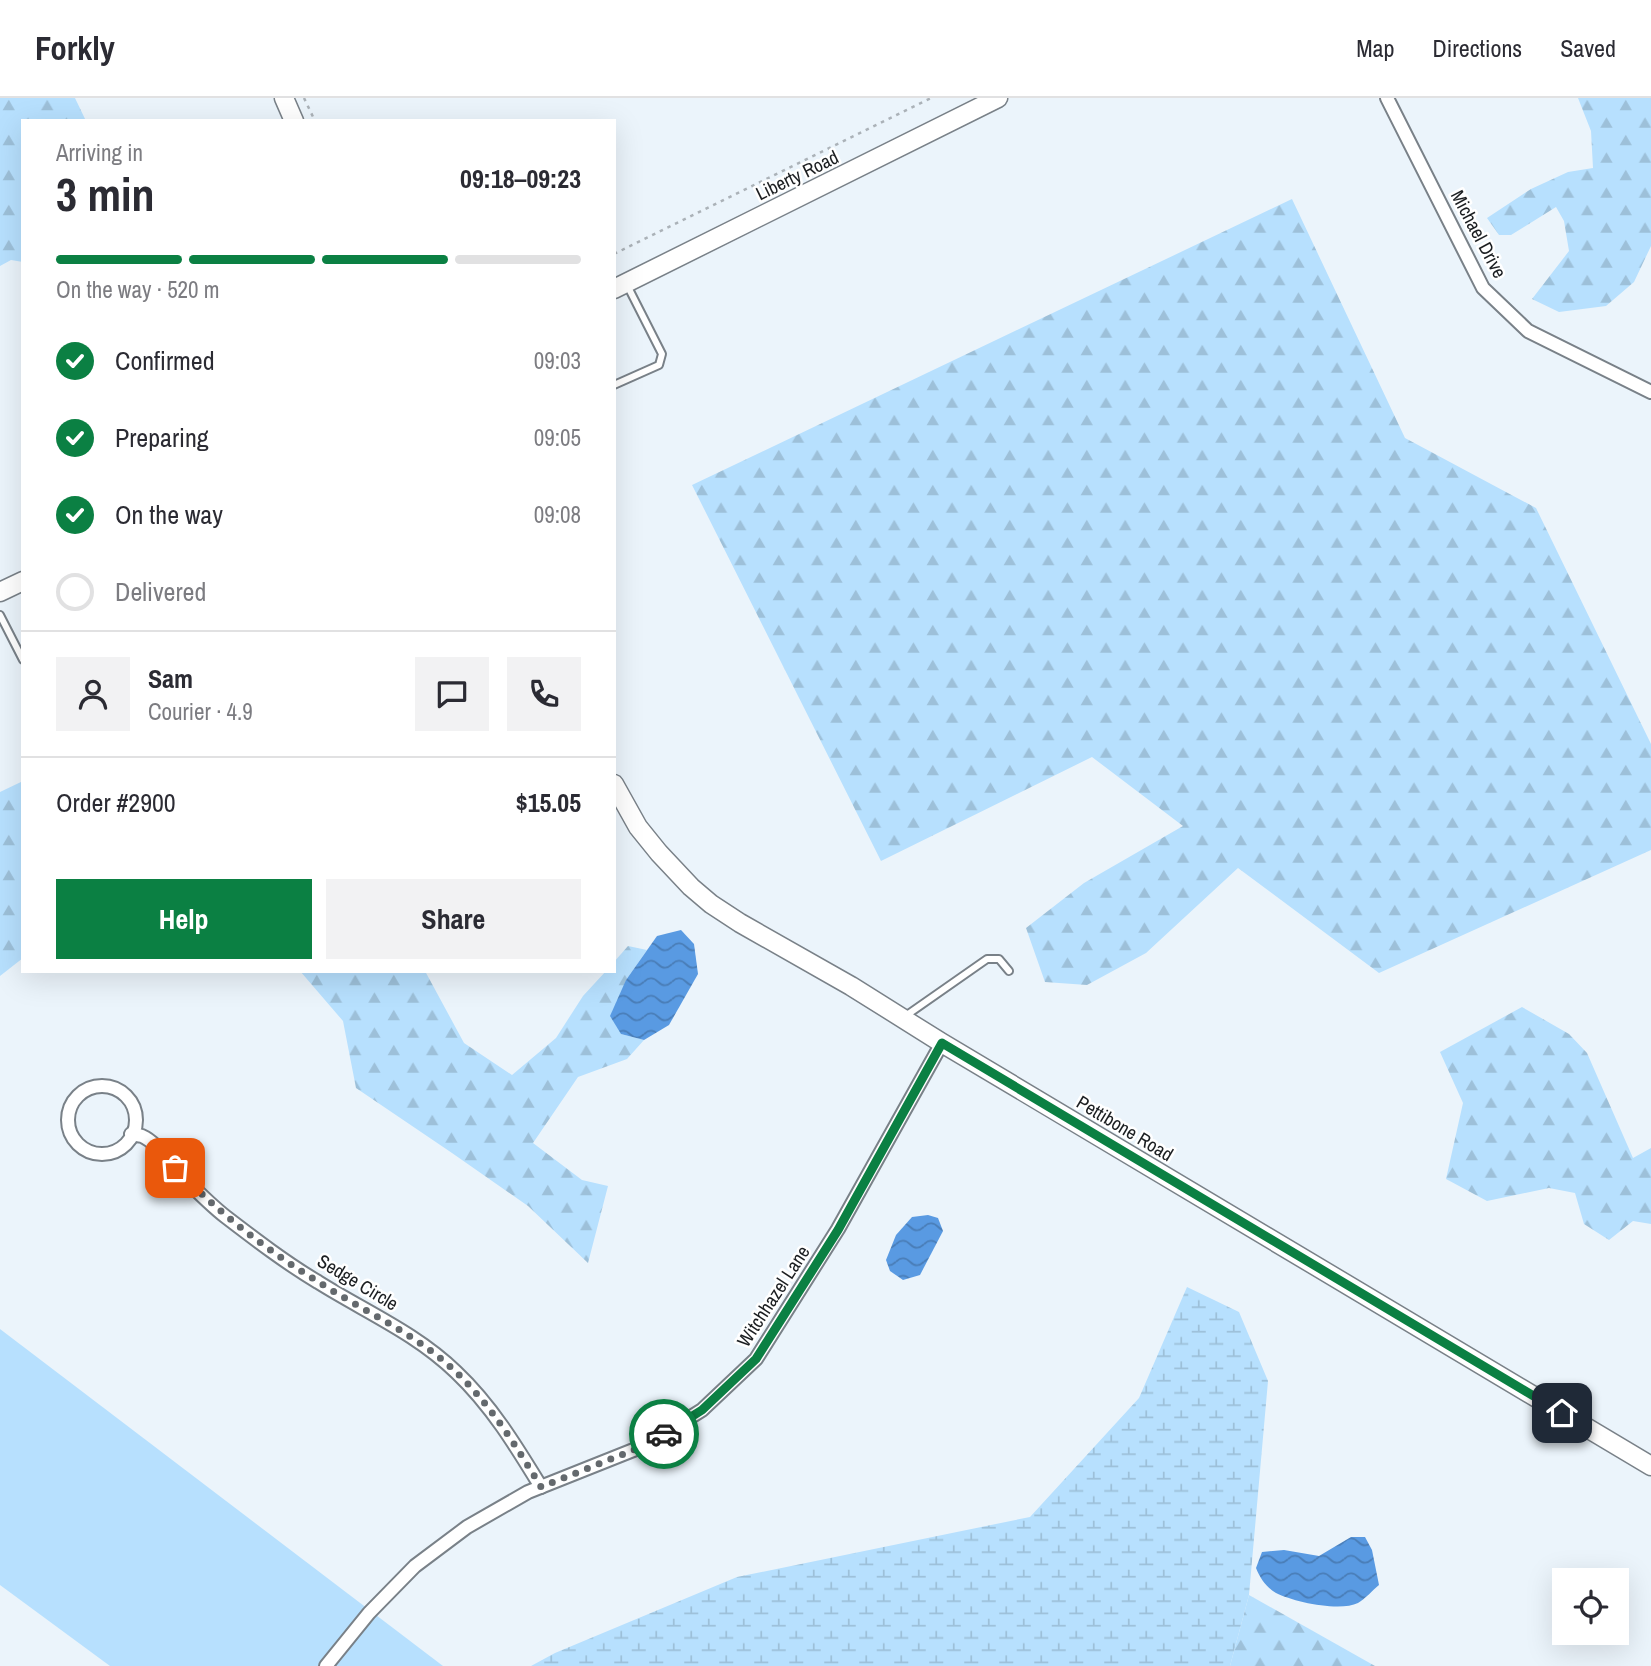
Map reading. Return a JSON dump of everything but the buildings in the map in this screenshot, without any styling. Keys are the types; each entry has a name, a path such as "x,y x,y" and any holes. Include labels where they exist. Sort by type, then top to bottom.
{"street":[{"path":"284,98 293,119"},
{"name":"Liberty Road","path":"620,286 998,98"},
{"name":"Michael Drive","path":"1387,98 1483,288 1528,331 1651,392"},
{"path":"0,592 21,582"},
{"name":"Pettibone Road","path":"616,788 638,827 659,853 691,887 740,923 851,986 1651,1466"},
{"name":"Witchhazel Lane","path":"326,1666 369,1613 415,1566 467,1528 528,1492 646,1445 702,1410 756,1359 838,1230 942,1043"},
{"path":"108,1086 120,1091 132,1103 136,1122 131,1134 129,1141 114,1152 104,1154 88,1151 74,1141 68,1127 69,1109 78,1095 87,1088 108,1086"},
{"name":"Sedge Circle","path":"131,1134 142,1136 152,1143 201,1195 279,1257 318,1283 393,1325 453,1369 512,1438 541,1487"}],"lane":[{"path":"616,384 659,365 662,354 620,286"},
{"path":"0,614 21,656"},
{"path":"902,1018 986,959 999,959 1009,971"}],"path":[{"path":"304,98 314,119"},
{"path":"616,253 931,98"}],"green space":[{"path":"0,98 75,98 85,119 21,119 21,262 11,260 0,266"},
{"path":"1578,98 1651,98 1651,246 1634,282 1606,306 1559,312 1532,299 1569,251 1564,221 1556,207 1511,235 1499,235 1487,218 1531,189 1568,172 1593,168 1591,131"},
{"path":"1292,199 1405,438 1536,508 1651,744 1651,850 1379,973 1238,868 1146,953 1087,985 1045,982 1026,928 1084,883 1183,826 1092,757 881,861 692,485"},
{"path":"21,782 21,960 0,976 0,792"},
{"path":"628,946 647,950 626,980 621,1034 644,1040 627,1059 578,1077 533,1143 582,1180 608,1186 588,1263 528,1206 356,1088 343,1021 302,973 426,973 464,1043 512,1075 556,1038 583,996 604,973 616,973 616,960"},
{"path":"1522,1007 1569,1034 1587,1053 1633,1158 1651,1148 1651,1224 1633,1221 1609,1240 1584,1224 1575,1193 1549,1188 1487,1201 1446,1179 1463,1103 1440,1052"},
{"path":"1187,1287 1239,1312 1268,1381 1249,1595 1230,1666 531,1666 555,1653 737,1577 1030,1517 1139,1398"},
{"path":"0,1329 443,1666 110,1666 0,1585"},
{"path":"1249,1595 1375,1666 1230,1666"}],"water":[{"path":"681,930 694,944 698,974 669,1025 644,1040 621,1034 610,1016 626,980 657,936"},
{"path":"928,1215 938,1218 943,1231 920,1275 903,1280 890,1271 886,1260 896,1235 912,1217"},
{"path":"1351,1537 1365,1537 1372,1550 1379,1585 1358,1603 1350,1606 1305,1602 1276,1593 1261,1579 1256,1568 1262,1552 1284,1550 1319,1556"}],"way so far":[{"path":"175,1168 225,1216 279,1257 318,1283 393,1325 453,1369 512,1438 541,1487 646,1445 664,1434"}],"route":[{"path":"664,1434 702,1410 756,1359 838,1230 942,1043 1562,1413"}]}
